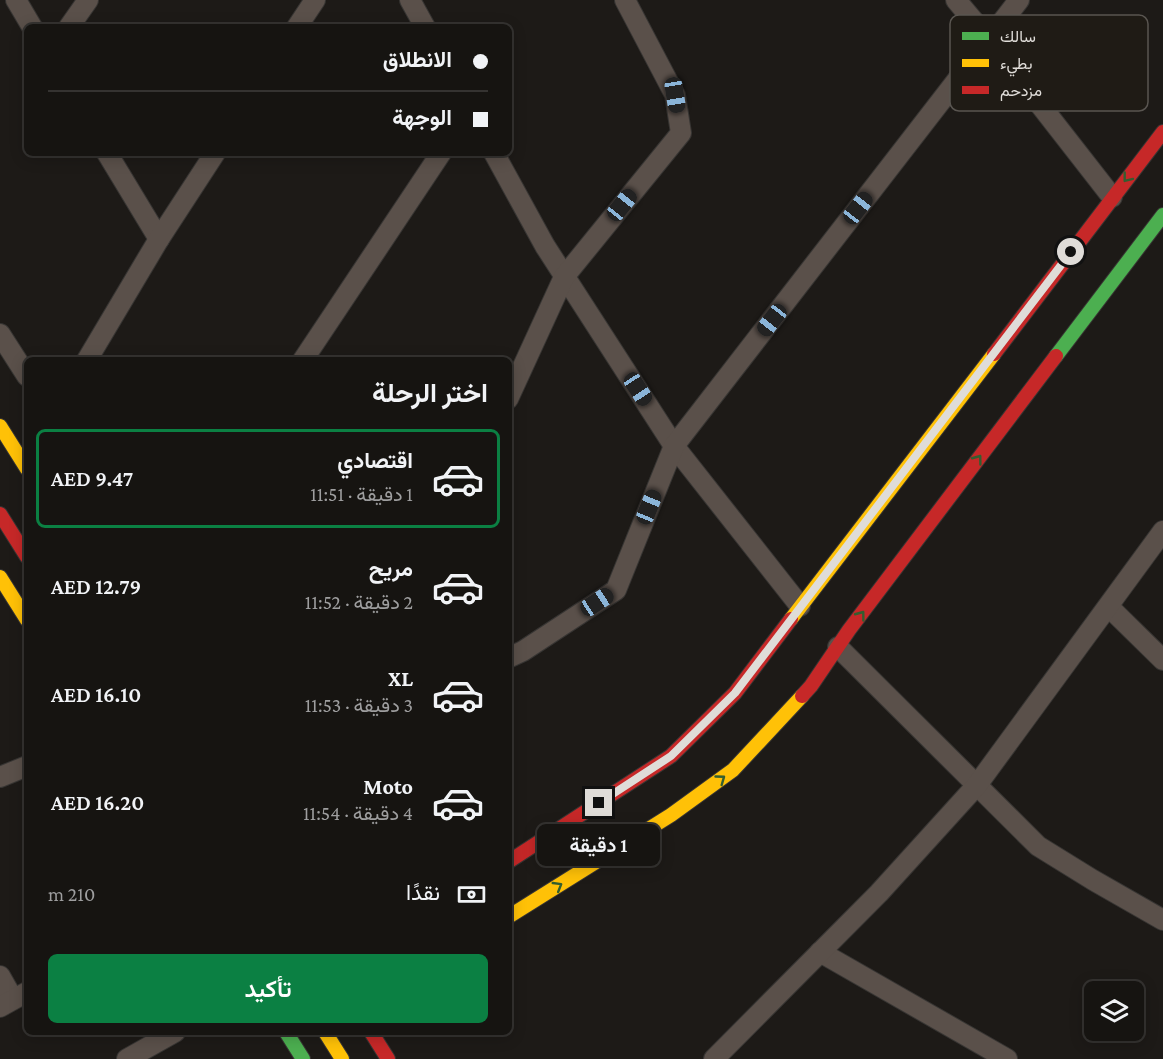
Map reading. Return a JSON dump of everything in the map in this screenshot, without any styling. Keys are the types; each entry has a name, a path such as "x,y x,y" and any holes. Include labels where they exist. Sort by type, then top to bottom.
{"street":[{"path":"16,0 30,24"},
{"path":"71,24 88,0"},
{"path":"299,24 315,0"},
{"path":"410,0 423,24"},
{"path":"512,390 564,277 681,133 675,95 625,0"},
{"path":"956,0 969,15"},
{"path":"1007,15 1019,0"},
{"path":"512,656 616,590 674,446 950,87"},
{"path":"1045,111 1112,197"},
{"path":"512,859 671,756 735,693 1163,132"},
{"path":"109,156 159,239"},
{"path":"89,357 159,239 213,156"},
{"path":"305,357 439,156"},
{"path":"496,156 564,277 674,446 800,606"},
{"path":"512,914 671,815 733,770 811,686 838,647 1160,226"},
{"path":"0,334 24,371"},
{"path":"0,426 24,464"},
{"path":"0,514 24,552"},
{"path":"714,1059 879,893 977,786 1163,531"},
{"path":"0,577 24,615"},
{"path":"1109,607 1163,660"},
{"path":"838,647 1038,846 1163,920"},
{"path":"0,777 24,767"},
{"path":"820,952 1007,1059"},
{"path":"0,976 13,999"},
{"path":"127,1059 170,1035"},
{"path":"288,1035 303,1059"},
{"path":"327,1035 342,1059"},
{"path":"373,1035 388,1059"}],"traffic: fast":[{"path":"1056,356 1163,215"},
{"path":"288,1035 303,1059"}],"traffic: slow":[{"path":"791,619 994,354"},
{"path":"0,426 24,464"},
{"path":"0,577 24,615"},
{"path":"512,914 671,815 733,770 802,696"},
{"path":"327,1035 342,1059"}],"traffic: jam":[{"path":"994,354 1163,132"},
{"path":"802,696 849,630 1056,356"},
{"path":"0,514 24,552"},
{"path":"512,859 671,756 735,693 791,619"},
{"path":"373,1035 388,1059"}],"route":[{"path":"599,803 671,756 735,693 1071,252"}]}
